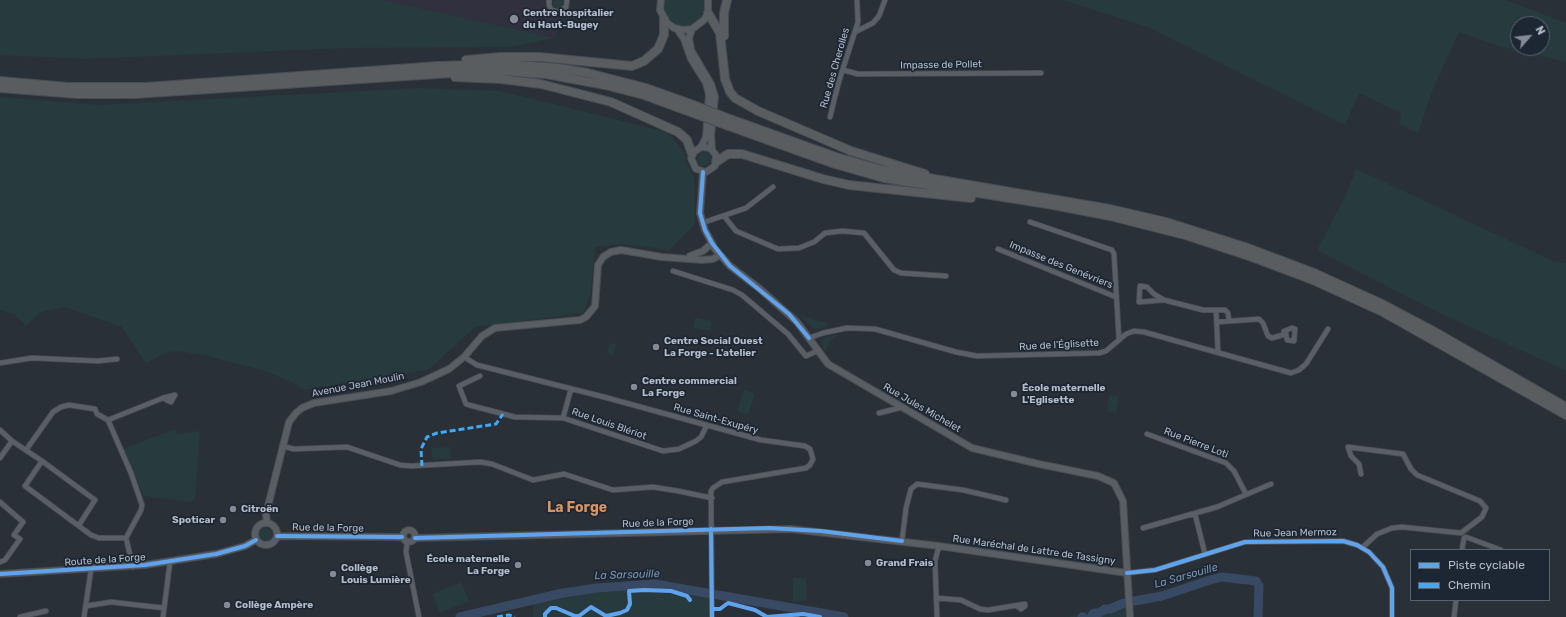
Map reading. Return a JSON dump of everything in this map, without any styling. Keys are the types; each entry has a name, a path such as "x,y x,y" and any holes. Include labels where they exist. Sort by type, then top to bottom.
{"highway":[{"path":"722,55 724,13 727,0"},
{"path":"708,13 720,33 728,88 733,96 744,104 851,151 960,184"},
{"path":"384,70 500,57 558,58 632,66 647,59 658,49 664,34 664,19"},
{"path":"0,81 50,86 113,88 475,64 508,64 558,68 620,81 829,162 884,178 929,187 1053,205 1110,216 1207,242 1272,264 1381,311 1513,381 1566,407"},
{"path":"0,88 50,93 114,95 486,71 552,75 585,80 696,110"},
{"path":"406,76 508,80 541,84 586,94 617,104 673,128 685,138 692,154"},
{"path":"726,121 868,166 912,176 1051,197 1110,208 1166,222 1245,246 1314,273 1380,303 1513,381 1566,415"},
{"path":"716,162 728,154 742,154 823,179 849,184 1053,205"},
{"path":"1513,381 1566,403"},
{"path":"1513,381 1566,421"}],"main road":[{"path":"661,0 660,10 664,19 677,29 684,39 691,59 706,83 709,94 706,137 701,147 692,154 693,166 703,172 710,170 716,162 716,156 712,150 707,147 701,147"},
{"path":"708,0 708,13 704,20 692,29 689,38 692,50 711,84 714,97 711,135 712,150"},
{"path":"677,29 692,29"},
{"name":"Rue Jules Michelet","path":"703,172 700,213 702,223 712,243 730,266 788,314 809,338 824,361 836,370 903,407 972,448 1098,476 1114,483 1123,501 1130,617"},
{"name":"Avenue Jean Moulin","path":"687,257 697,255 712,243"},
{"name":"Avenue Jean Moulin","path":"267,523 266,514 289,422 296,413 308,405 391,391 413,385 443,373 464,357 482,336 495,328 573,321 586,317 594,309 596,304 600,262 611,252 621,250 662,257 687,257 711,260 720,254"},
{"path":"267,523 275,529 277,536 274,542 268,546 261,545 256,540 255,530 260,525 267,523"},
{"name":"Rue de la Forge","path":"415,538 791,528 939,546"},
{"path":"408,530 414,532 415,538 411,542 407,542 402,537 404,532 408,530"},
{"name":"Rue de la Forge","path":"277,536 402,537"},
{"name":"Route de la Forge","path":"0,574 91,570 170,562 216,554 245,546 256,540"},
{"name":"Rue Maréchal de Lattre de Tassigny","path":"939,546 1127,573"}],"street":[{"path":"549,0 550,8 556,12 565,9 567,0"},
{"name":"Rue des Cherolles","path":"830,117 858,22 857,0"},
{"path":"855,32 873,23 879,16 886,0"},
{"name":"Impasse de Pollet","path":"843,70 858,74 1041,73"},
{"path":"702,223 746,208 773,187"},
{"path":"724,216 736,231 778,249 799,248 814,242 825,233 864,233 894,270 901,273 946,276"},
{"name":"Impasse des Genévriers","path":"1030,222 1112,250 1114,254 1119,340"},
{"name":"Impasse des Genévriers","path":"998,249 1090,288 1116,297"},
{"path":"673,271 742,294 788,334 806,356 817,351"},
{"path":"1164,300 1139,302 1140,286 1147,288 1164,300 1203,310 1225,310 1228,313 1229,321"},
{"path":"1216,310 1218,352"},
{"path":"1217,322 1259,319 1263,323 1268,336 1272,338 1286,334"},
{"name":"Rue de l'Églisette","path":"809,338 823,333 847,328 875,329 956,352 978,356 1099,353 1106,351 1126,334 1134,331 1144,332 1295,372 1306,364 1328,329"},
{"name":"Rue Saint-Exupéry","path":"464,357 477,365 761,440 805,446 811,451 813,459 810,465 806,468 719,483 712,489 712,617"},
{"path":"0,363 32,358 98,360 117,359"},
{"name":"Rue Louis Blériot","path":"480,376 459,386 466,404 515,417 563,418 664,452 680,449 696,441 701,437 707,425"},
{"path":"563,418 571,389"},
{"path":"108,420 163,398"},
{"path":"26,450 53,412 61,407 69,405 95,409 97,414 108,420 131,473 142,505 141,510 126,538 133,566"},
{"path":"879,413 903,407"},
{"path":"0,430 12,441 95,500 78,525"},
{"name":"Rue Pierre Loti","path":"1148,434 1226,463 1234,471 1246,494"},
{"path":"0,458 12,441"},
{"path":"282,446 294,449 347,447 400,465 411,466 480,462 492,464 533,480 564,474 613,490 653,487 712,498"},
{"path":"1361,474 1359,464 1350,456 1348,447 1403,454 1411,469 1417,475 1483,503 1486,508 1484,514 1464,535 1462,549"},
{"path":"42,461 25,486 98,538 126,538"},
{"path":"902,541 906,508 911,489 917,484 963,490 1006,500"},
{"path":"1143,528 1217,507 1271,484"},
{"path":"0,502 23,522 14,536 20,539 5,560 0,562"},
{"path":"1195,514 1205,554"},
{"path":"1362,548 1377,534 1392,528 1402,527 1464,535 1499,549"},
{"name":"Rue Jean Mermoz","path":"1127,573 1155,570 1245,542 1334,540 1350,543 1362,548 1379,562 1388,576 1393,596 1392,617"},
{"path":"407,542 406,552 419,617"},
{"path":"937,617 935,561 939,546"},
{"path":"163,617 170,562"},
{"path":"84,617 91,570"},
{"path":"936,598 961,600 980,609 988,610 1017,606"},
{"path":"1454,617 1456,601"},
{"path":"86,606 112,602 164,608"},
{"path":"20,617 31,616 46,611"},
{"path":"789,617 797,617"}],"shaded area":[{"name":"Centre hospitalier du Haut-Bugey","path":"383,0 564,0 555,38"}],"green space":[{"path":"556,-1 560,-1 562,0 562,8 556,9 553,6 553,2"},
{"path":"0,0 383,0 555,38 510,47 346,48 86,59 0,55"},
{"path":"665,0 704,0 705,10 698,22 684,27 677,26 666,16 664,10"},
{"path":"1063,0 1505,0 1547,16 1510,16 1510,49 1459,32 1431,94 1418,133 1399,124 1401,113 1359,93 1345,125 1150,28"},
{"path":"1550,17 1566,23 1566,62 1541,56 1550,56"},
{"path":"419,88 500,91 667,132 684,152 686,162 694,178 695,224 669,250 624,244 595,247 591,291 584,313 475,327 428,370 303,390 292,382 265,371 211,356 178,351 167,352 146,363 122,327 64,307 41,312 26,326 14,314 0,310 0,97 100,105"},
{"path":"704,152 709,154 711,159 709,164 704,166 699,164 697,159 699,154"},
{"path":"1356,169 1553,261 1566,263 1566,371 1427,307 1317,250 1347,193"},
{"path":"799,315 828,323 826,327 814,329"},
{"path":"695,318 712,321 710,331 693,328"},
{"path":"839,334 830,341 826,351 824,350 821,341 826,337"},
{"path":"610,343 616,344 613,355 607,353"},
{"path":"744,390 755,393 748,415 737,411"},
{"path":"1109,395 1119,396 1116,413 1107,411"},
{"path":"175,429 177,434 200,431 195,500 191,502 144,496 123,449"},
{"path":"450,447 451,458 433,460 431,448"},
{"path":"262,528 268,528 272,532 272,538 268,542 262,542 258,538 258,532"},
{"path":"793,578 806,578 806,601 793,601"},
{"path":"461,582 469,601 440,613 432,594"},
{"path":"655,584 681,588 712,598 712,617 533,617 533,600 597,588"},
{"path":"1124,600 1125,617 1069,617"}],"waterway":[{"name":"La Sarsouille","path":"1134,601 1162,596 1222,577 1256,581 1259,586 1258,617"},
{"name":"La Sarsouille","path":"460,617 563,593 597,588 655,584 844,617"},
{"name":"La Sarsouille","path":"1091,617 1094,613 1099,613 1105,609 1110,609 1124,603"}],"marked path":[{"path":"422,466 421,449 427,437 437,433 496,424 503,414"},
{"path":"497,617 509,615 515,617"}],"cycle path":[{"path":"703,172 700,213 705,230 712,243 730,266 789,314 809,338"},
{"path":"415,538 769,528 821,531 902,541"},
{"path":"711,529 712,617"},
{"path":"277,536 402,537"},
{"path":"0,574 145,565 216,554 245,546 256,540"},
{"path":"1127,573 1155,570 1245,542 1343,541 1357,545 1369,552 1383,567 1392,588 1392,617"},
{"path":"545,617 545,614 551,608 556,608 575,616 579,616 591,607 606,616 620,613 627,610 630,604 629,591 671,591 687,596 690,600"},
{"path":"712,609 720,609 728,603 755,610 767,617 803,614 820,617"}],"place":[{"name":"Centre hospitalier du Haut-Bugey","path":"514,19"},
{"name":"Centre Social Ouest La Forge - L'atelier","path":"656,347"},
{"name":"Centre commercial La Forge","path":"634,387"},
{"name":"École maternelle L'Eglisette","path":"1014,394"},
{"name":"Citroën","path":"233,509"},
{"name":"Spoticar","path":"223,520"},
{"name":"Grand Frais","path":"868,563"},
{"name":"École maternelle La Forge","path":"518,565"},
{"name":"Collège Louis Lumière","path":"333,574"},
{"name":"Collège Ampère","path":"227,605"}],"district":[{"name":"La Forge","path":"577,508"}]}
